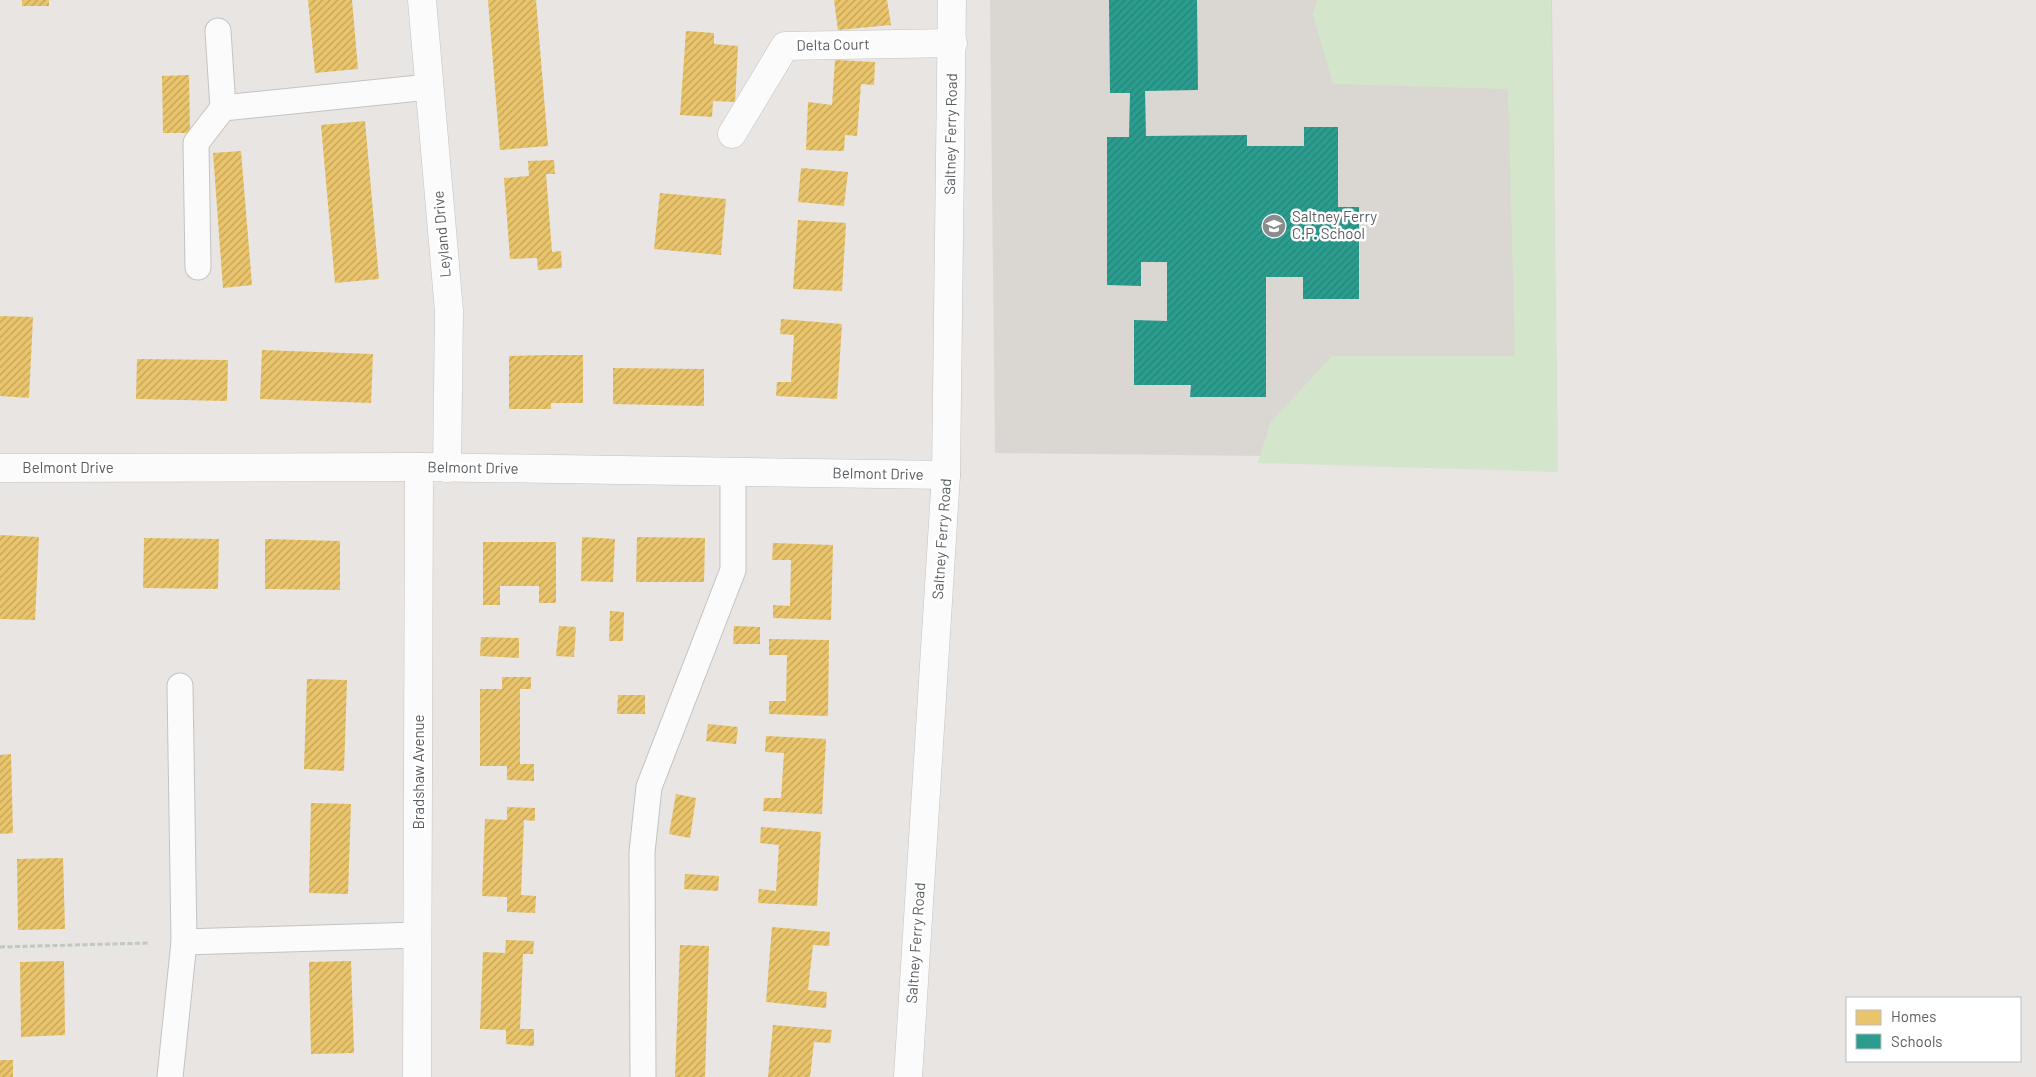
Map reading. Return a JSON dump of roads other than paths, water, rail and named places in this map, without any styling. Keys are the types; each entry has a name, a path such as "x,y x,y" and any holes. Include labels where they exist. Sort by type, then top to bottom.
{"street":[{"name":"Leyland Drive","path":"422,0 449,311 447,468"},
{"name":"Saltney Ferry Road","path":"908,1077 946,475 953,43 952,0"},
{"name":"Delta Court","path":"732,134 785,46 953,43"},
{"name":"Belmont Drive","path":"0,468 419,467 946,475"},
{"name":"Bradshaw Avenue","path":"417,1077 419,467"}],"lane":[{"path":"198,267 196,143 223,108 218,31"},
{"path":"223,108 429,87"},
{"path":"643,1077 642,852 649,787 733,570 733,472"},
{"path":"170,1077 184,942 180,686"},
{"path":"184,942 418,935"}],"place":[{"name":"Saltney Ferry C.P. School","path":"1274,226"}]}
